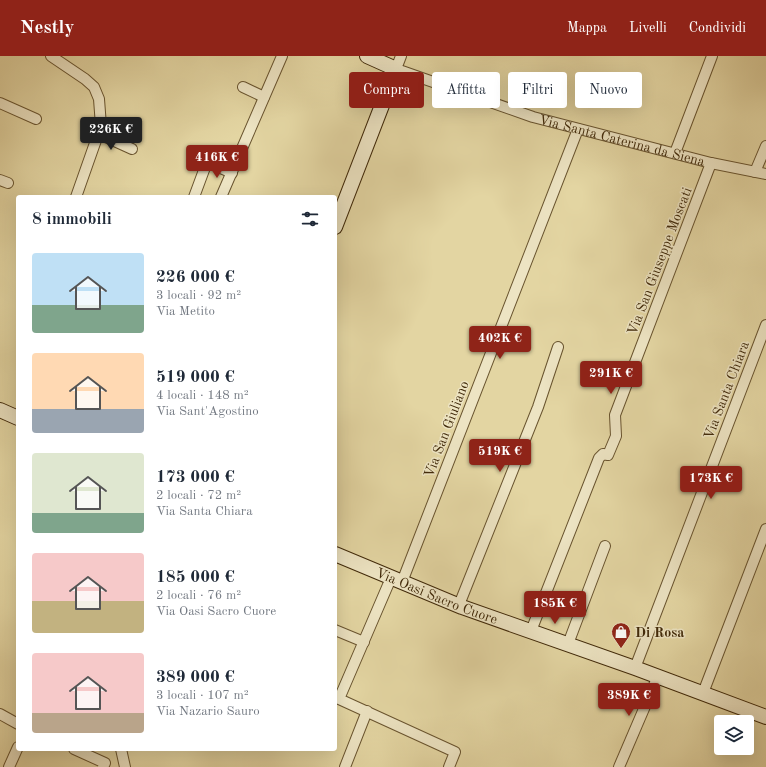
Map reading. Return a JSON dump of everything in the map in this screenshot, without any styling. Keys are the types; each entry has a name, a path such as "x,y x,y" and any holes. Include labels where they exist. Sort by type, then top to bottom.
{"street":[{"path":"51,56 85,79 94,87 99,99 101,126 77,195"},
{"path":"222,195 282,56"},
{"name":"Via Santa Caterina da Siena","path":"367,56 399,62 533,117 711,163 766,174"},
{"path":"675,153 712,56"},
{"path":"337,222 399,62"},
{"path":"243,87 264,97"},
{"path":"1,105 36,119"},
{"name":"Via San Giuliano","path":"367,711 339,698 364,642 397,580 578,129"},
{"path":"98,134 132,149"},
{"path":"755,172 766,146"},
{"path":"195,195 207,162 232,173"},
{"name":"Via San Giuseppe Moscati","path":"531,631 599,458 603,454 608,455 616,436 615,415 711,163"},
{"name":"Via Santa Chiara","path":"635,668 766,325"},
{"path":"459,605 538,407 558,347"},
{"path":"0,410 16,417"},
{"path":"702,693 766,529"},
{"path":"568,644 606,546"},
{"name":"Via Oasi Sacro Cuore","path":"337,555 459,605 658,676 766,717"},
{"path":"337,631 364,642"},
{"path":"619,767 658,676"},
{"path":"345,767 367,711 455,752 449,767"},
{"path":"0,714 16,723"},
{"path":"9,767 16,751"},
{"path":"78,751 105,763 103,767"},
{"path":"121,751 125,767"}],"place":[{"name":"Di Rosa","path":"621,649"}]}
